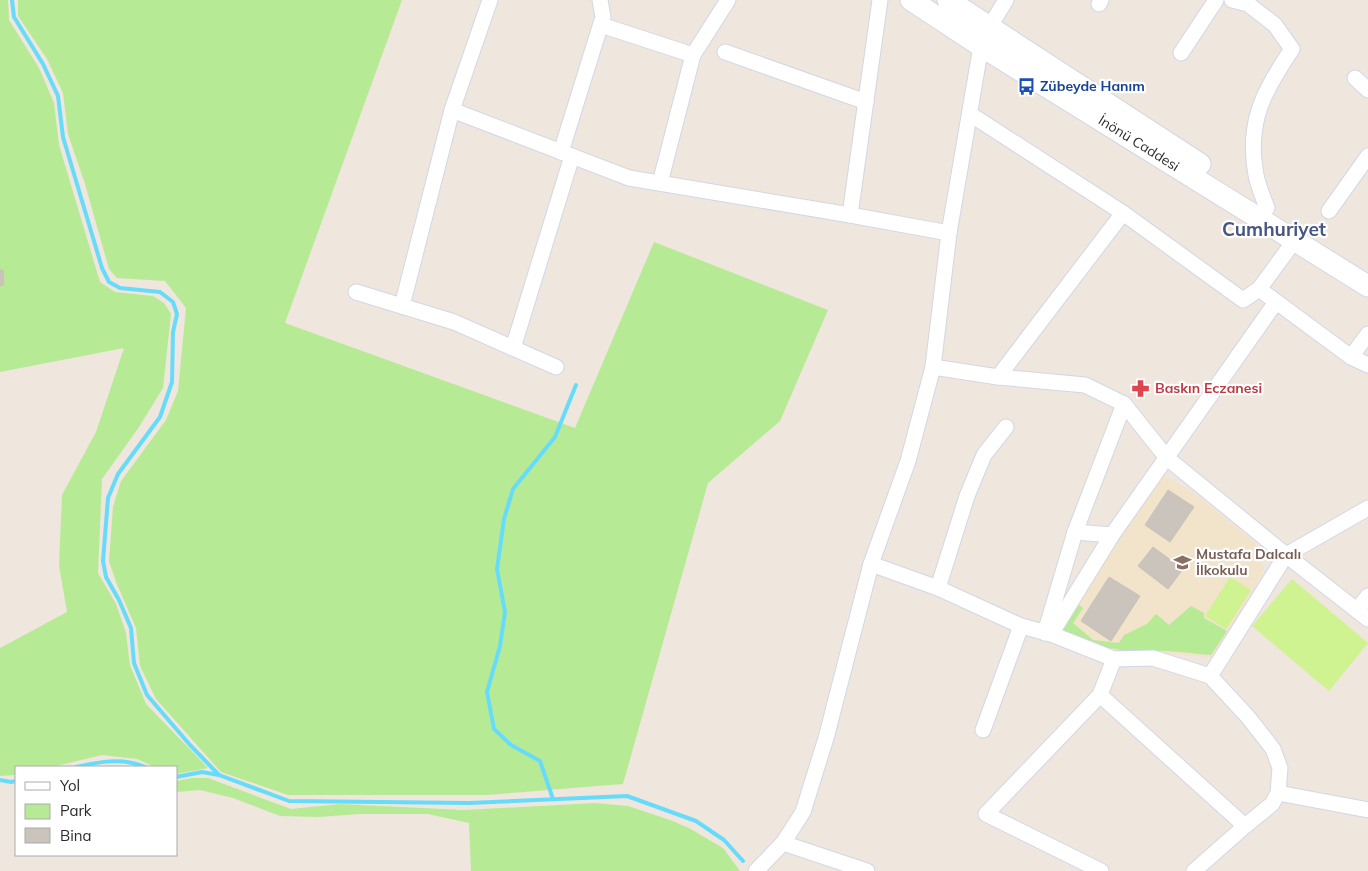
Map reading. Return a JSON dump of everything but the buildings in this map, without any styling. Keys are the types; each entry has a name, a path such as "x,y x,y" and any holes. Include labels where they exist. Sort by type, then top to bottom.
{"main road":[{"name":"İnönü Caddesi","path":"911,0 981,46 1368,286"},
{"name":"İnönü Caddesi","path":"948,0 1267,208 1368,269"}],"street":[{"path":"402,306 452,110 490,0"},
{"path":"513,348 603,17 600,0"},
{"path":"660,183 693,54 728,0"},
{"path":"850,215 880,0"},
{"path":"756,871 783,843 803,812 817,771 871,564 908,461 933,367 949,234 981,46 990,26 1006,0"},
{"path":"1181,53 1216,0"},
{"path":"1232,0 1248,4 1275,25 1292,49 1262,100 1255,119 1252,137 1256,177 1267,208"},
{"path":"601,25 693,54"},
{"path":"725,52 866,102"},
{"path":"1355,78 1368,90"},
{"path":"452,110 629,178 850,215 949,234"},
{"path":"970,114 1123,213 1243,300 1259,289 1295,240"},
{"path":"1329,211 1365,166"},
{"path":"998,377 1123,213"},
{"path":"1259,289 1351,357 1368,365"},
{"path":"356,292 454,322 556,367"},
{"path":"1048,634 1112,535 1276,302"},
{"path":"1351,357 1368,334"},
{"path":"933,367 998,377 1085,385 1124,404 1167,458 1286,555 1363,614 1368,596"},
{"path":"1048,634 1075,532 1124,404"},
{"path":"938,588 967,496 984,455 1006,428"},
{"path":"1210,676 1286,555 1368,508"},
{"path":"1075,532 1112,535"},
{"path":"871,564 938,588 1021,626 1114,659 1153,658 1210,676 1248,716 1273,749 1280,768 1278,793 1272,804 1194,871"},
{"path":"983,730 1021,626"},
{"path":"1101,871 986,814 1100,695 1114,659"},
{"path":"1100,695 1245,826"},
{"path":"1278,793 1368,810"},
{"path":"783,843 867,871"}],"shaded area":[{"name":"Mustafa Dalcalı İlkokulu","path":"1160,474 1199,497 1253,541 1259,551 1264,569 1244,608 1214,658 1122,652 1096,648 1069,635 1077,603"}],"green space":[{"path":"0,0 8,0 9,20 39,68 54,103 59,145 100,282 115,292 153,296 164,303 171,314 163,388 139,427 102,479 98,573 116,604 126,633 130,665 146,704 208,768 178,774 178,766 153,766 137,759 102,755 56,766 15,766 15,775 0,776 0,648 67,612 59,565 62,495 96,432 124,348 0,372"},
{"path":"18,0 402,0 285,323 575,428 654,242 828,310 780,421 708,483 623,784 487,795 288,795 221,772 156,699 140,666 136,628 109,561 113,507 121,481 166,420 178,391 186,308 165,281 117,278 109,269 85,184 68,134 63,93 47,59 18,16"},
{"path":"1230,577 1251,590 1226,629 1205,616"},
{"path":"1292,579 1368,643 1329,691 1252,626"},
{"path":"1079,605 1083,608 1073,623 1093,640 1119,643 1124,635 1147,624 1156,614 1169,625 1191,606 1204,613 1204,618 1227,631 1211,655 1148,651 1129,655 1120,650 1082,642 1059,627"},
{"path":"208,778 291,809 340,804 464,810 595,803 628,806 689,828 723,848 740,871 471,871 469,823 428,814 359,814 318,817 280,816 233,798 200,790 178,792 178,781"}],"waterway":[{"path":"12,0 14,17 43,64 58,96 63,137 102,268 109,282 120,288 160,292 173,302 177,314 173,332 172,382 160,417 118,474 108,498 103,561 106,577 119,600 131,628 134,663 147,695 219,775"},
{"path":"553,799 540,761 511,745 494,729 487,692 500,646 505,612 497,569 504,519 513,489 555,437 576,385"},
{"path":"81,766 119,761 142,766"},
{"path":"178,777 202,772 219,775 289,801 469,803 627,796 696,821 724,840 743,861"},
{"path":"0,780 15,781"}],"place":[{"name":"Zübeyde Hanım","path":"1026,86"},
{"name":"Baskın Eczanesi","path":"1141,388"},
{"name":"Mustafa Dalcalı İlkokulu","path":"1182,562"}],"district":[{"name":"Cumhuriyet","path":"1274,229"}]}
